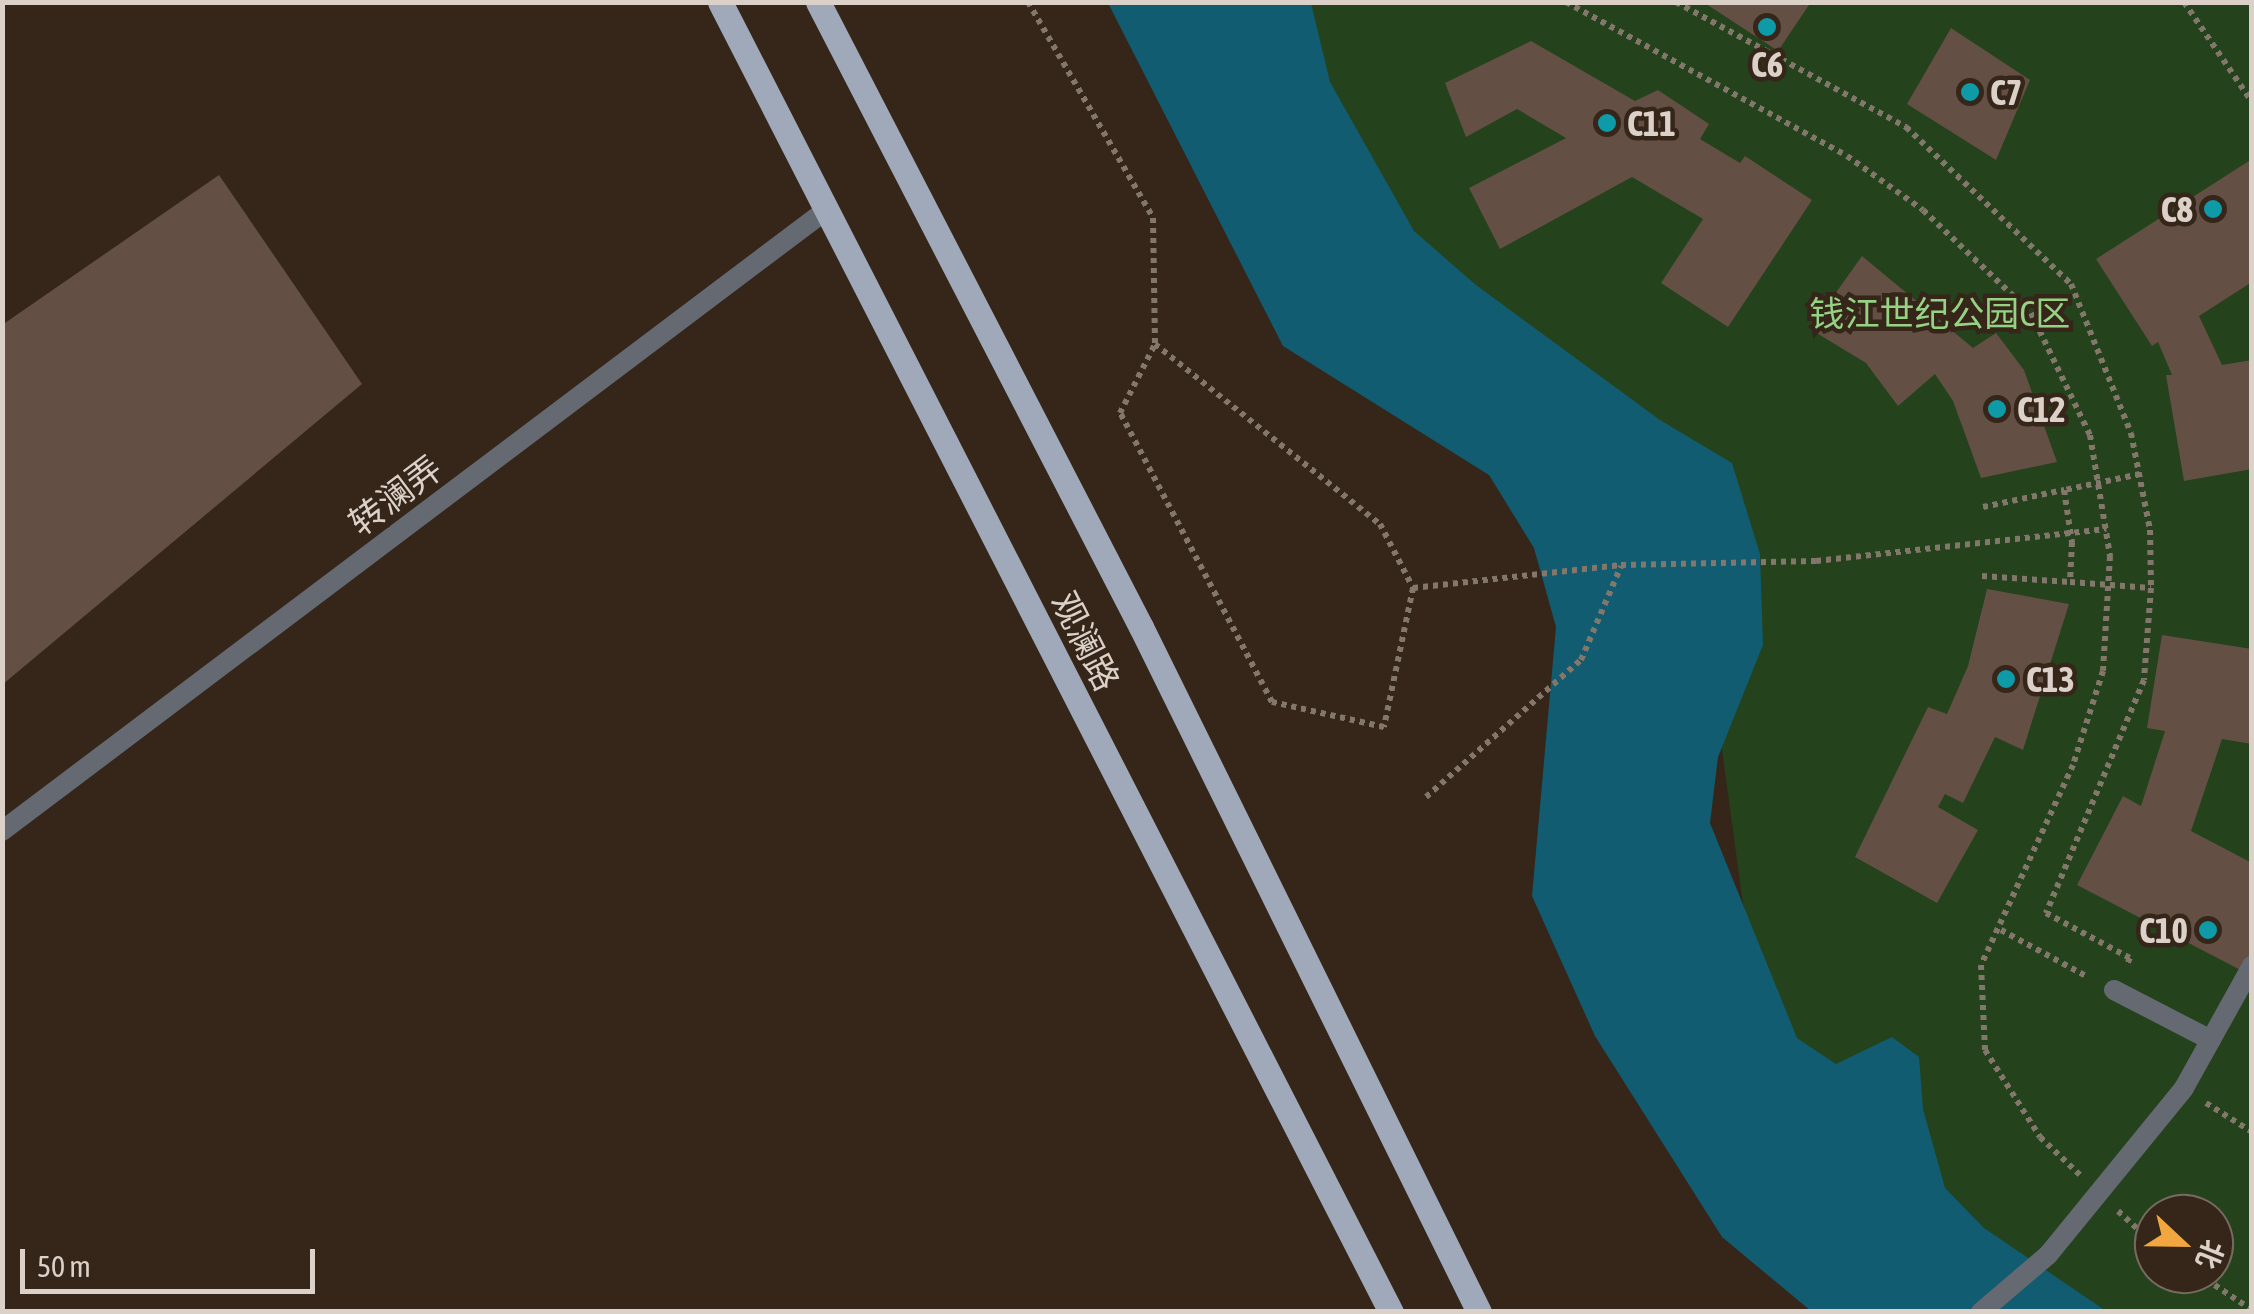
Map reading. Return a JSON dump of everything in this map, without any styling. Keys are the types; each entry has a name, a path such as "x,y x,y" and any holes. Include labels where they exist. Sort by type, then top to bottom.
{"main road":[{"name":"观澜路","path":"720,2 1391,1312"},
{"name":"观澜路","path":"818,2 1141,627 1478,1312"}],"street":[{"name":"转澜弄","path":"2,831 826,210"},
{"path":"1981,1312 2048,1255 2184,1088 2252,966"},
{"path":"2114,990 2211,1040"}],"path":[{"path":"1028,2 1152,218 1154,344 1120,413 1272,702 1384,727 1413,588 1380,524 1154,344"},
{"path":"1566,2 1847,156 1924,210 2031,313 2090,435 2106,529 2103,671 2073,765 1982,965 1985,1050 2040,1136 2096,1190"},
{"path":"1676,2 1906,127 2071,284 2131,433 2140,474 2151,588 2144,680 2046,913 2130,958 2114,990 2001,930"},
{"path":"2184,2 2252,102"},
{"path":"1984,507 2140,474"},
{"path":"2064,490 2072,542 2070,582"},
{"path":"1413,588 1621,565 1816,561 2106,529"},
{"path":"1426,797 1580,660 1621,565"},
{"path":"1982,576 2151,588"},
{"path":"2184,1088 2252,1132"},
{"path":"2110,1203 2134,1225"},
{"path":"2228,1294 2252,1310"}],"green space":[{"name":"钱江世纪公园C区","path":"1268,3 2251,3 2251,1311 2019,1311 1778,1162 1687,492 1410,270"}],"water":[{"path":"1108,3 1311,3 1330,82 1414,231 1476,285 1660,420 1732,463 1760,554 1763,645 1718,757 1710,823 1797,1038 1836,1064 1892,1037 1919,1057 1923,1109 1945,1188 1984,1228 2106,1311 1811,1311 1722,1237 1595,1036 1532,896 1556,627 1534,548 1489,475 1283,346"}],"building":[{"name":"C6","path":"1703,2 1811,2 1778,51"},
{"name":"C7","path":"1951,28 2030,80 1996,160 1907,104"},
{"path":"1531,41 1635,101 1658,90 1709,124 1700,139 1740,163 1745,156 1812,200 1728,327 1661,283 1703,219 1632,177 1500,249 1469,188 1566,138 1517,109 1466,137 1445,83"},
{"path":"2252,159 2252,282 2199,316 2222,365 2252,360 2252,469 2184,481 2166,375 2172,375 2158,342 2152,346 2096,259"},
{"path":"219,175 362,384 2,685 2,325"},
{"path":"1862,256 1973,348 1996,333 2024,370 2057,462 1981,478 1953,401 1935,374 1898,406 1866,363 1810,329"},
{"path":"1987,589 2069,604 2023,750 1995,737 1963,803 1945,794 1938,807 1978,830 1937,903 1855,857 1928,707 1947,714 1968,666"},
{"path":"2162,635 2252,649 2252,744 2222,739 2191,831 2252,863 2252,976 2077,885 2123,796 2141,806 2165,731 2147,728"}],"place":[{"name":"C6","path":"1767,27"},
{"name":"C7","path":"1970,92"},
{"name":"C11","path":"1607,123"},
{"name":"C8","path":"2213,209"},
{"name":"C12","path":"1997,409"},
{"name":"C13","path":"2006,679"},
{"name":"C10","path":"2208,930"}]}
